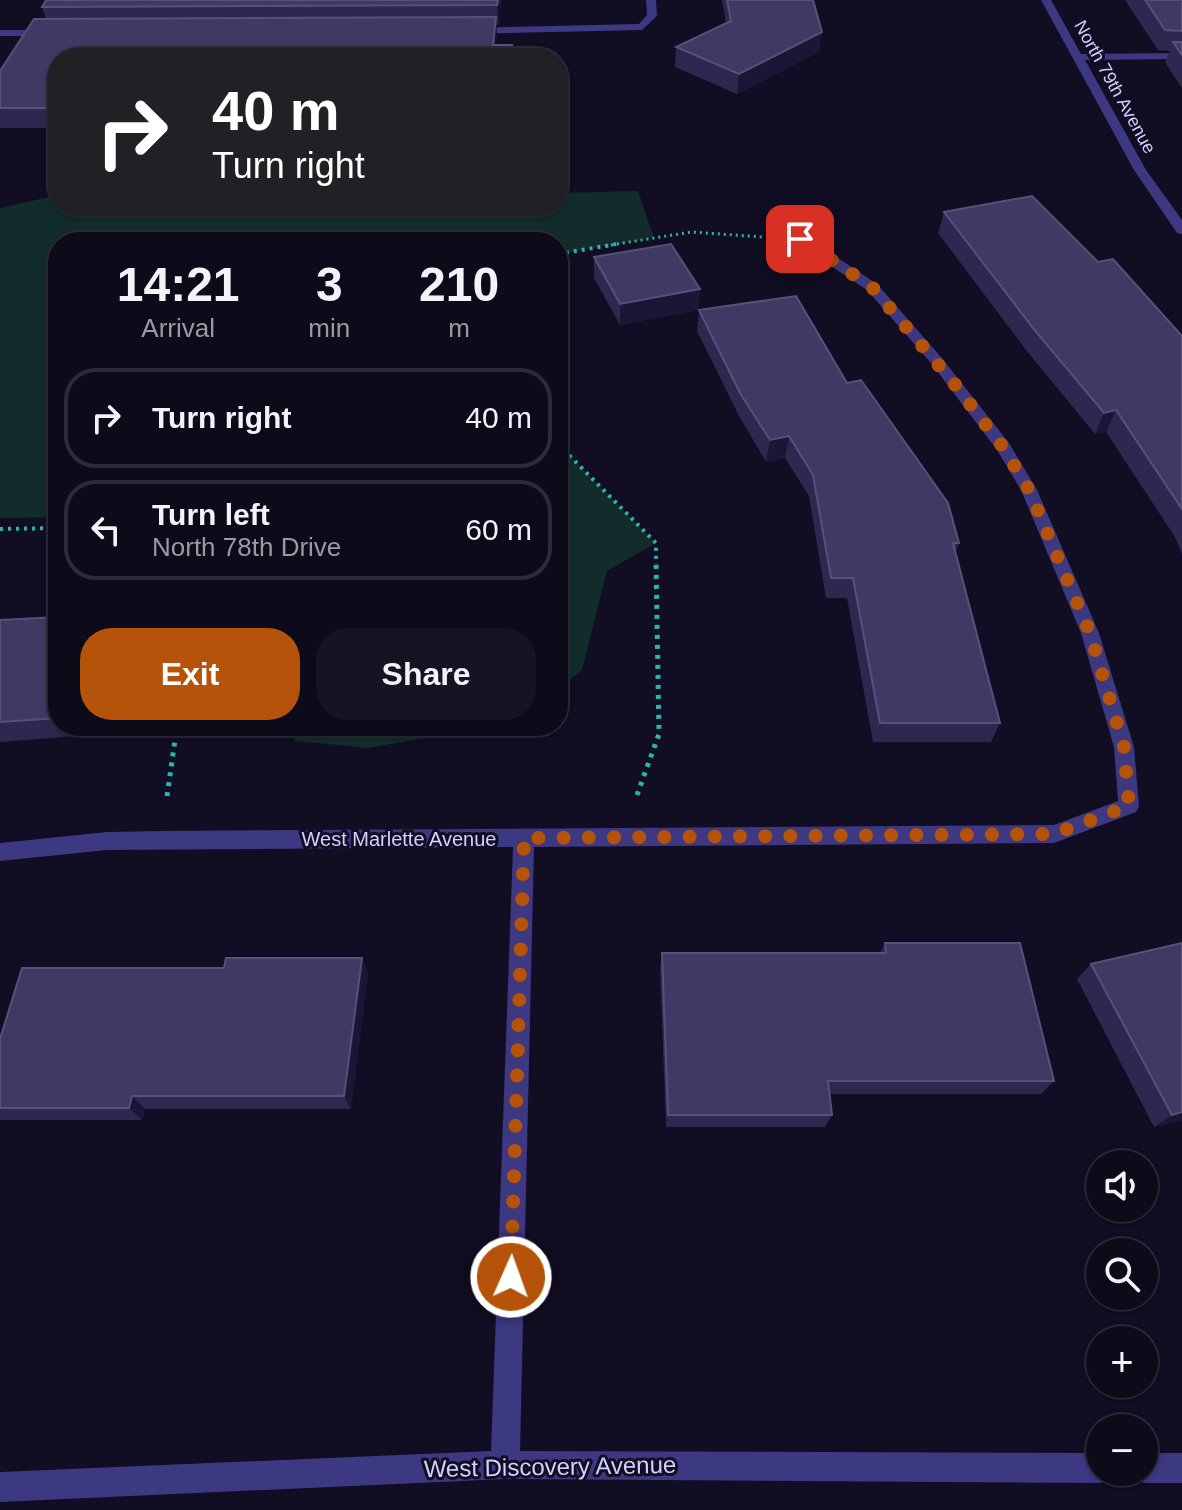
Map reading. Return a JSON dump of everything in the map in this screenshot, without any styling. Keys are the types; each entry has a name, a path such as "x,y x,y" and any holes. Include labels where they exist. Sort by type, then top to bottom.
{"street":[{"path":"464,31 642,27 652,16 651,0"},
{"name":"North 79th Avenue","path":"1046,0 1140,170 1182,230"},
{"path":"0,33 69,33"},
{"path":"1078,57 1182,56"},
{"name":"West Marlette Avenue","path":"0,852 107,841 160,840 1054,834 1129,806 1124,747 1090,633 1029,490 1003,447 872,287 800,239"},
{"path":"505,1465 524,838"},
{"name":"West Discovery Avenue","path":"0,1487 505,1465 1086,1468"},
{"path":"1158,1468 1182,1468"}],"path":[{"path":"568,252 691,232 800,239"},
{"path":"568,454 656,543 659,734 622,837"},
{"path":"0,529 48,528"},
{"path":"160,840 176,736"}],"green space":[{"path":"638,191 654,238 568,252 568,232 48,232 48,517 0,518 0,208 48,197 48,216 568,216 568,193"},
{"path":"568,454 656,543 607,571 582,670 568,681"},
{"path":"292,736 436,736 368,748 295,741"}],"building":[{"path":"46,0 498,0 497,5 42,7"},
{"path":"727,0 813,0 822,32 739,74 676,47 731,21"},
{"path":"1145,0 1182,0 1182,31 1165,30"},
{"path":"496,17 493,45 512,45 512,48 48,48 48,108 0,108 0,71 34,19"},
{"path":"1173,42 1182,42 1182,55"},
{"path":"1032,196 1098,262 1113,259 1182,336 1182,509 1116,410 1104,413 1033,328 944,212"},
{"path":"671,244 700,289 620,304 594,257"},
{"path":"796,296 847,383 861,380 948,503 959,543 953,543 1000,723 880,723 853,578 831,578 813,475 789,436 770,440 740,393 699,310"},
{"path":"48,618 48,719 0,722 0,620"},
{"path":"885,943 1020,943 1054,1081 828,1081 832,1115 668,1115 662,953 886,953"},
{"path":"1182,943 1182,1112 1172,1115 1091,964"},
{"path":"226,958 362,958 344,1096 132,1096 129,1108 0,1108 0,1039 22,968 224,968"}],"route":[{"path":"511,1277 524,838 1054,834 1129,806 1124,747 1090,633 1029,490 1003,447 936,360 872,287 800,239"}]}
